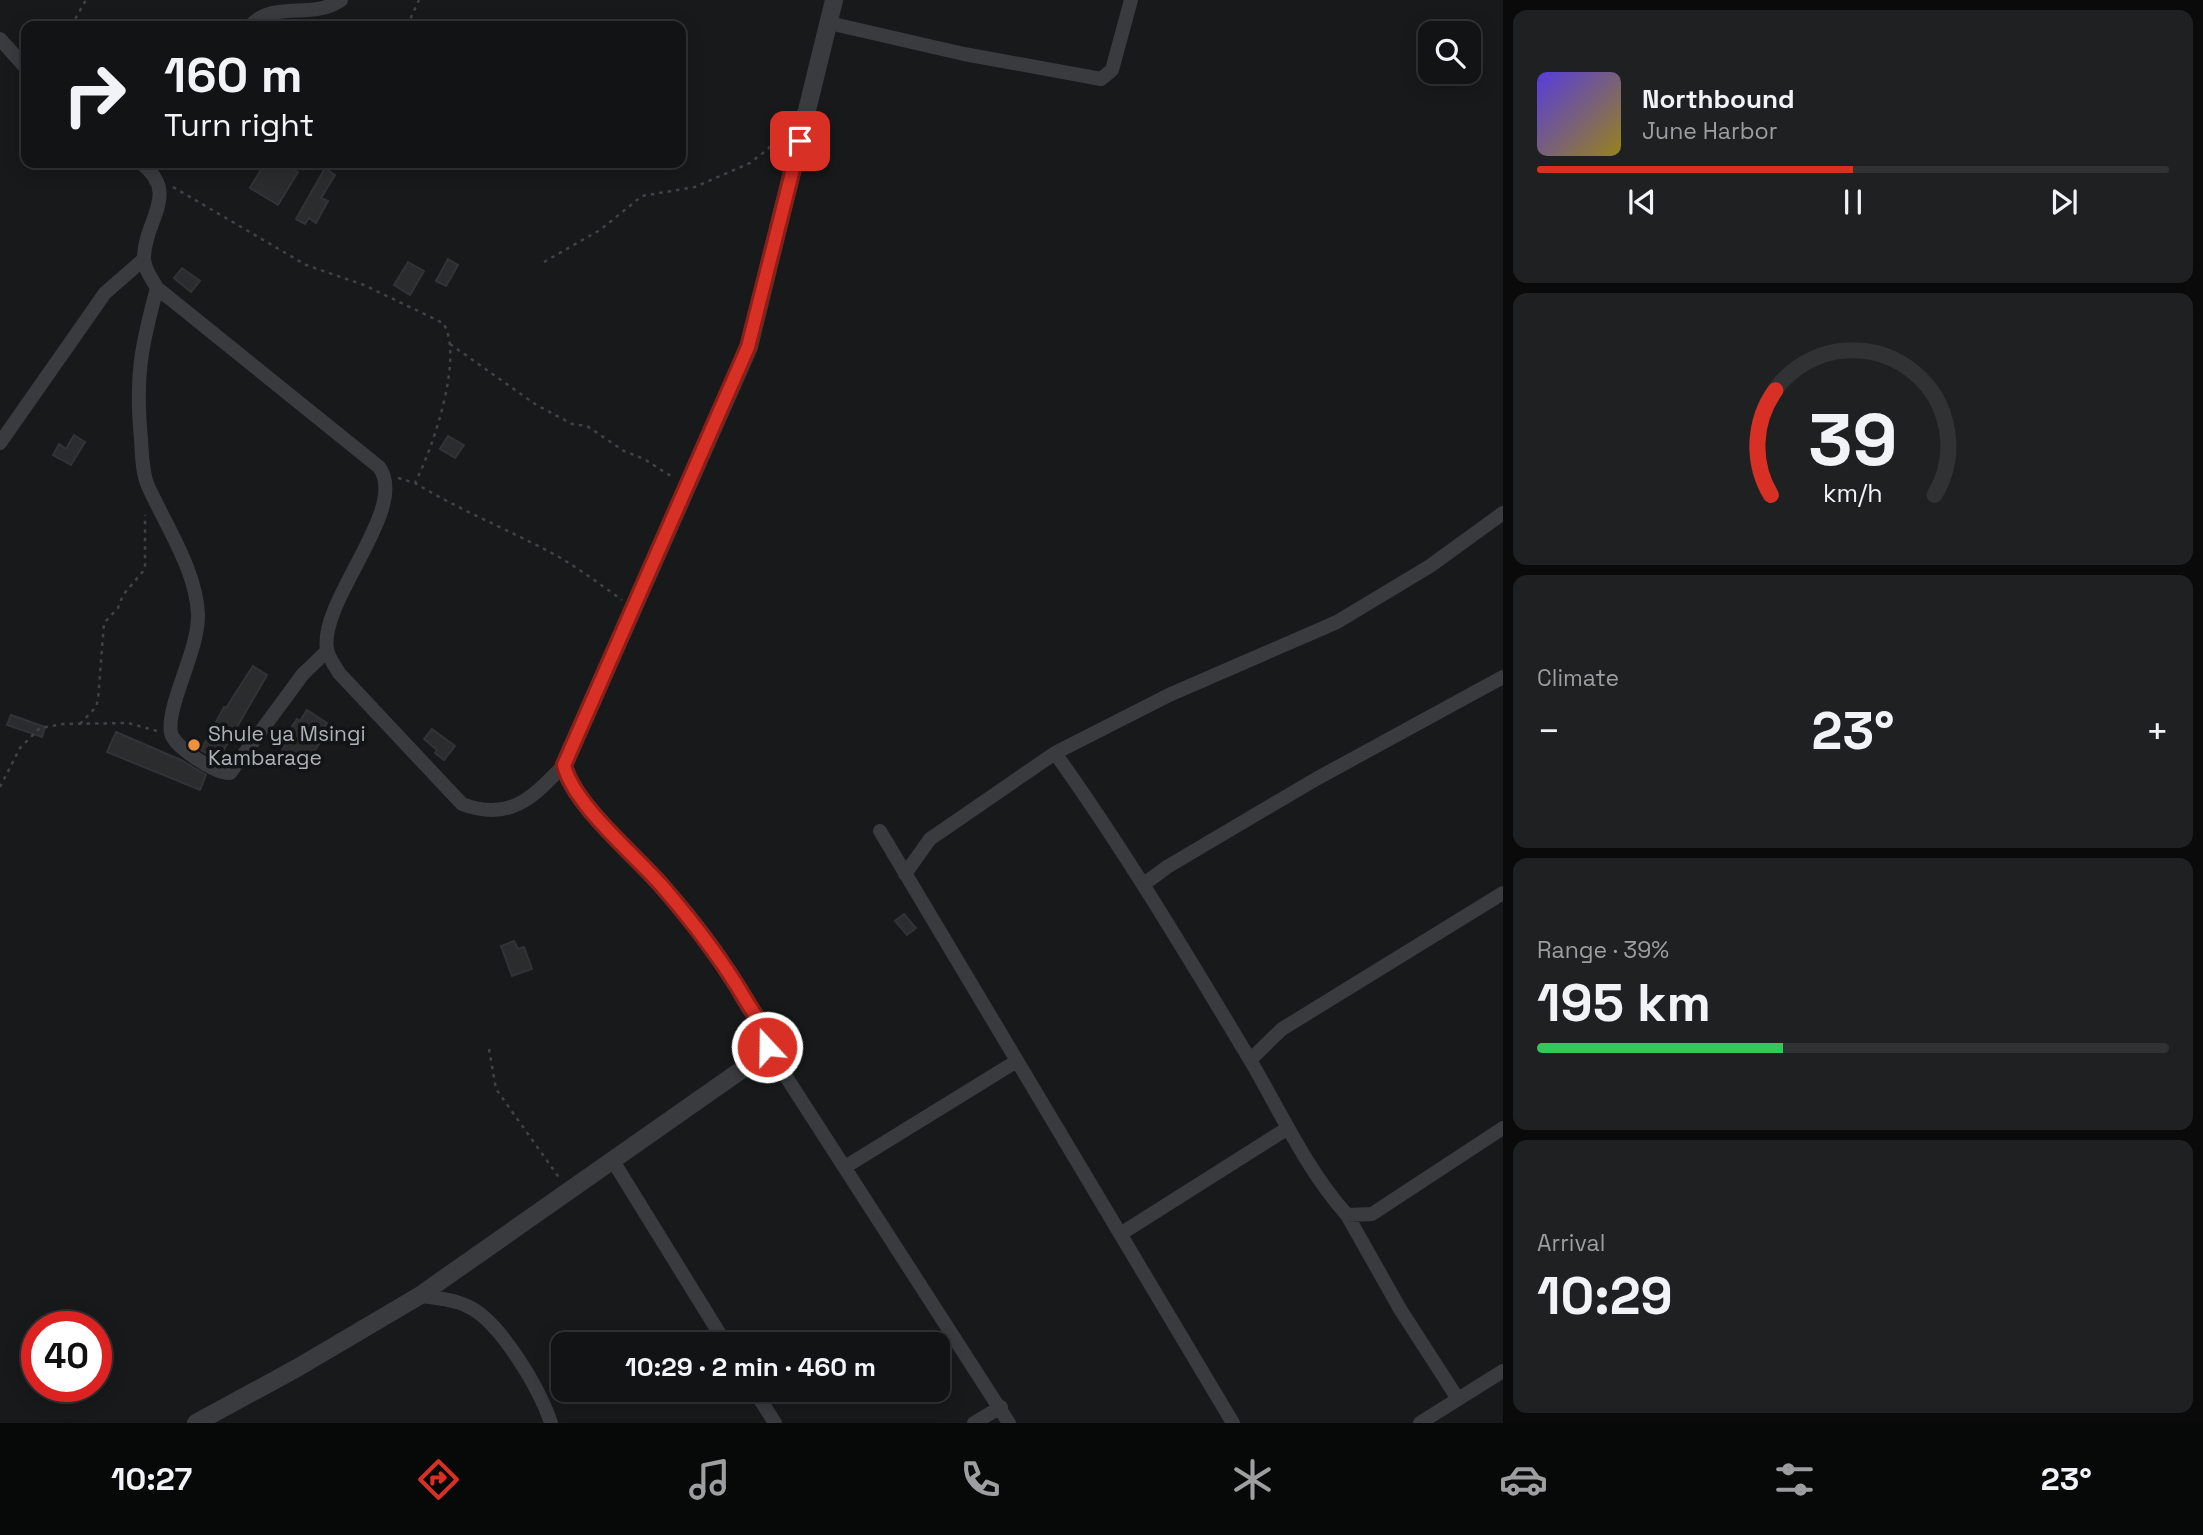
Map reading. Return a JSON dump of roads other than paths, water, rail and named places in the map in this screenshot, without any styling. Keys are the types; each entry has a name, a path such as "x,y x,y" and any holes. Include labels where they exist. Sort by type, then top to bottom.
{"street":[{"path":"255,21 266,11 277,7 327,6 341,0"},
{"path":"153,169 159,205 144,258 148,273 157,288 385,474 387,489 372,536 334,614 327,632 327,651 339,673 462,804 482,811 503,811 520,804 564,765 748,347 834,0"},
{"path":"829,23 964,54 1101,79 1112,69 1130,0"},
{"path":"0,39 21,62"},
{"path":"0,443 105,293 144,258"},
{"path":"157,288 140,348 137,380 143,461 147,484 183,563 195,595 198,614 197,634 174,711 171,730 173,737 192,756 218,771 230,773 303,674 327,651"},
{"path":"905,874 930,839 1055,754 1169,695 1337,622 1430,566 1503,513"},
{"path":"1144,884 1167,867 1317,779 1503,677"},
{"path":"1055,754 1144,884 1250,1060 1288,1129 1334,1200 1347,1215 1400,1309 1458,1399"},
{"path":"564,765 566,775 581,798 661,885 729,972 765,1034 767,1047 1009,1423"},
{"path":"880,831 1122,1233 1189,1354 1233,1423"},
{"path":"1250,1060 1282,1029 1503,893"},
{"path":"196,1423 297,1368 419,1296 761,1058 767,1047"},
{"path":"845,1167 1017,1061"},
{"path":"1347,1215 1372,1214 1503,1128"},
{"path":"1122,1233 1288,1129"},
{"path":"613,1161 719,1332"},
{"path":"419,1296 466,1305 485,1316 499,1332 538,1392 551,1423"},
{"path":"1420,1423 1503,1371"},
{"path":"762,1402 775,1423"},
{"path":"974,1423 1001,1408"}],"place":[{"name":"Shule ya Msingi Kambarage","path":"194,745"}]}
